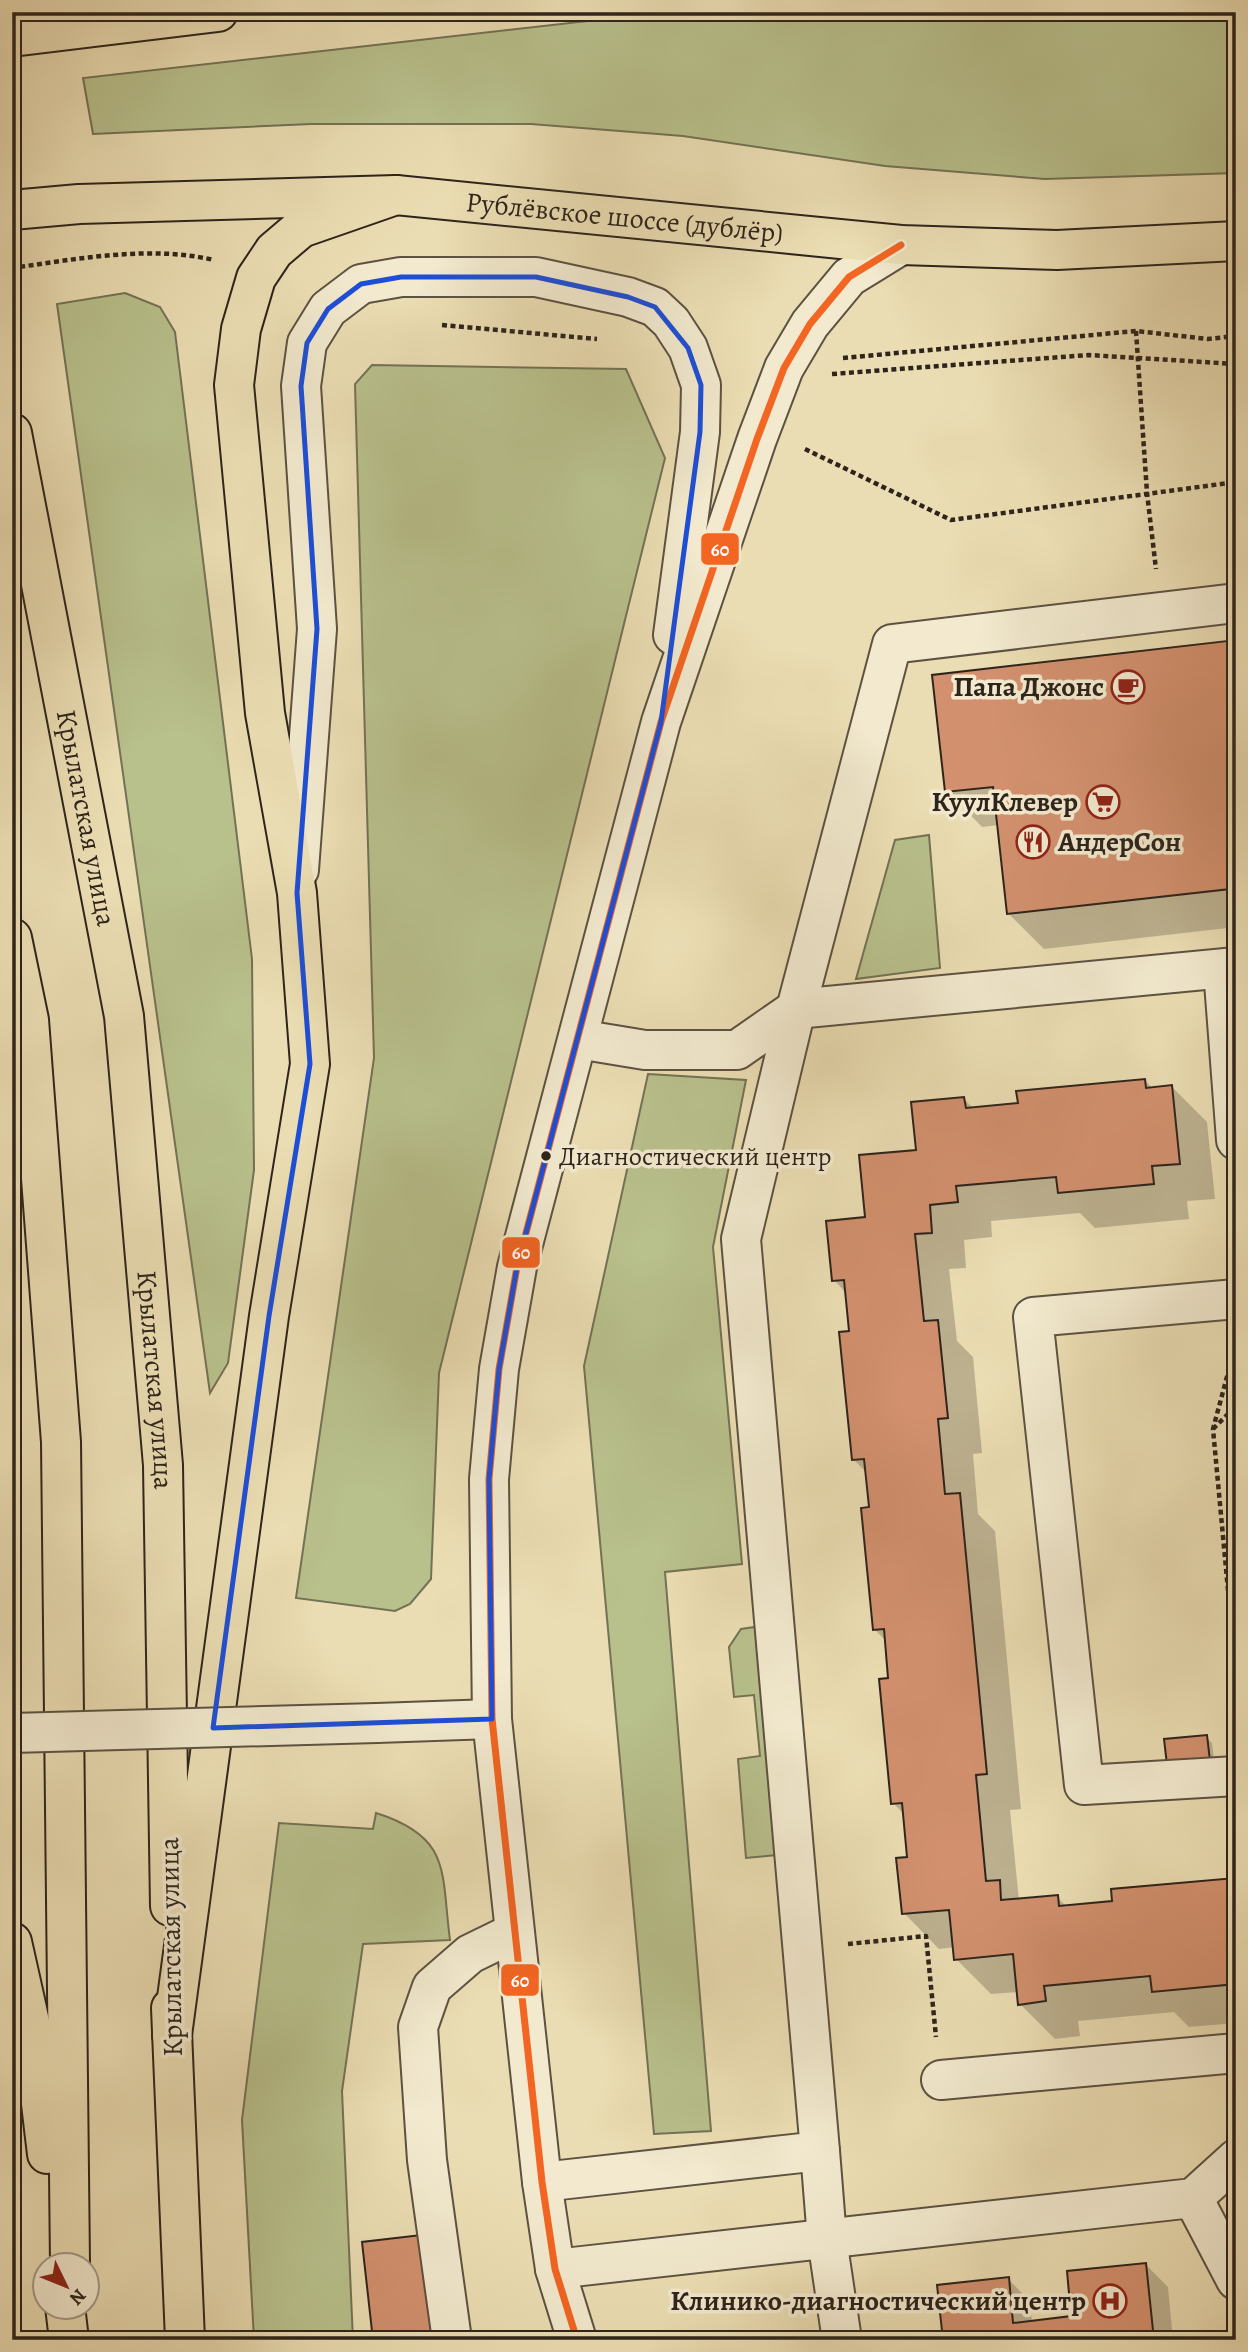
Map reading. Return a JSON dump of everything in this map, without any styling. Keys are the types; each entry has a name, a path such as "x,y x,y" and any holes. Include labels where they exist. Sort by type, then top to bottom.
{"main road":[{"path":"12,37 218,12"},
{"path":"172,2035 269,1316 310,1064 297,893 264,699 234,385 241,329 257,278 274,251 302,228 396,195"},
{"name":"Рублёвское шоссе (дублёр)","path":"12,210 105,202 396,195 901,245 1057,250 1236,241"},
{"name":"Крылатская улица","path":"12,433 124,1016 163,1465 172,2035 185,2340"},
{"path":"12,938 29,1020 61,1442 71,2250"},
{"path":"12,1942 33,2036 58,2250"},
{"path":"67,2320 70,2340"},
{"path":"70,2340 71,2320"}],"street":[{"path":"577,2340 555,2269 542,2182 492,1719 489,1479 499,1369 517,1267 661,722 784,368 810,324 849,277 901,245"},
{"path":"297,893 317,629 301,386 307,343 328,309 361,284 401,277 536,277 628,297 655,307 671,322 688,348 701,384 699,432 661,722"},
{"path":"842,2340 827,2239 741,1239 796,1009 892,644 1236,603"},
{"path":"578,1039 645,1050 737,1050 796,1009 1229,968 1236,1140"},
{"path":"1236,1299 1033,1317 1084,1785 1236,1776"},
{"path":"12,1733 492,1719"},
{"path":"452,2340 427,2160 418,2027 432,1987 470,1954 513,1933"},
{"path":"941,2080 1236,2053"},
{"path":"542,2182 820,2151"},
{"path":"555,2269 1193,2198 1236,2159"},
{"path":"1193,2198 1236,2280"}],"path":[{"path":"12,268 64,261 181,253 218,261"},
{"path":"1136,331 1147,494 1161,612"},
{"path":"825,374 1089,355 1236,364"},
{"path":"805,449 951,520 1236,482"},
{"path":"1236,1342 1213,1429 1236,1676"},
{"path":"1213,1429 1236,1406"},
{"path":"803,1949 926,1936 941,2080"}],"highlighted area":[{"path":"401,277 536,277 628,297 655,307 688,348 701,385 700,432 661,722 517,1267 499,1369 489,1479 492,1719 213,1728 269,1316 310,1064 297,893 317,629 301,386 307,343 328,309 361,284"}],"green space":[{"path":"667,12 1236,12 1236,173 1045,179 885,166 683,136 531,124 311,124 93,134 83,78"},
{"path":"125,293 160,307 175,332 252,959 254,1170 228,1363 210,1393 57,304"},
{"path":"372,365 626,369 665,458 439,1373 431,1579 410,1604 395,1611 296,1598 374,1058 355,384"},
{"path":"929,835 940,968 856,979 895,840"},
{"path":"648,1074 746,1080 713,1247 742,1564 665,1572 711,2131 654,2134 584,1366"},
{"path":"755,1627 776,1855 746,1858 738,1759 760,1756 754,1695 734,1697 729,1647 741,1629"},
{"path":"376,1813 418,1833 430,1846 443,1876 450,1940 363,1944 342,2091 353,2340 254,2340 242,2120 279,1823 373,1829"}],"building":[{"path":"1236,640 1236,864 1227,865 1230,889 1007,914 993,787 945,792 932,675"},
{"path":"1145,1079 1146,1088 1172,1085 1180,1164 1152,1166 1154,1184 1058,1193 1056,1177 956,1186 958,1202 930,1205 932,1233 915,1234 924,1321 938,1320 948,1418 938,1419 945,1494 960,1493 987,1774 976,1775 986,1881 1000,1880 1001,1900 1058,1895 1059,1906 1112,1901 1111,1889 1235,1878 1236,1984 1152,1992 1150,1976 1044,1986 1046,2001 1018,2005 1013,1954 954,1960 949,1910 902,1914 896,1858 907,1857 902,1803 891,1804 879,1679 888,1678 884,1629 873,1630 861,1508 869,1507 864,1459 852,1460 839,1332 849,1331 844,1280 832,1281 826,1221 865,1217 859,1155 916,1150 911,1102 964,1097 966,1108 1018,1103 1016,1091"},
{"path":"1207,1735 1210,1761 1167,1765 1164,1739"},
{"path":"421,2235 432,2340 373,2340 362,2242"},
{"name":"Клинико-диагностический центр","path":"1146,2263 1154,2340 943,2340 937,2285 1009,2277 1013,2323 1071,2316 1067,2271"}],"transit line":[{"name":"60","path":"577,2340 555,2269 542,2182 492,1719 489,1479 499,1369 517,1267 661,722 757,439 784,368 810,324 849,277 901,245"}],"place":[{"name":"Папа Джонс","path":"1128,687"},
{"name":"КуулКлевер","path":"1103,802"},
{"name":"АндерСон","path":"1033,842"},
{"name":"Диагностический центр","path":"546,1156"},
{"name":"Клинико-диагностический центр","path":"1110,2301"}]}
